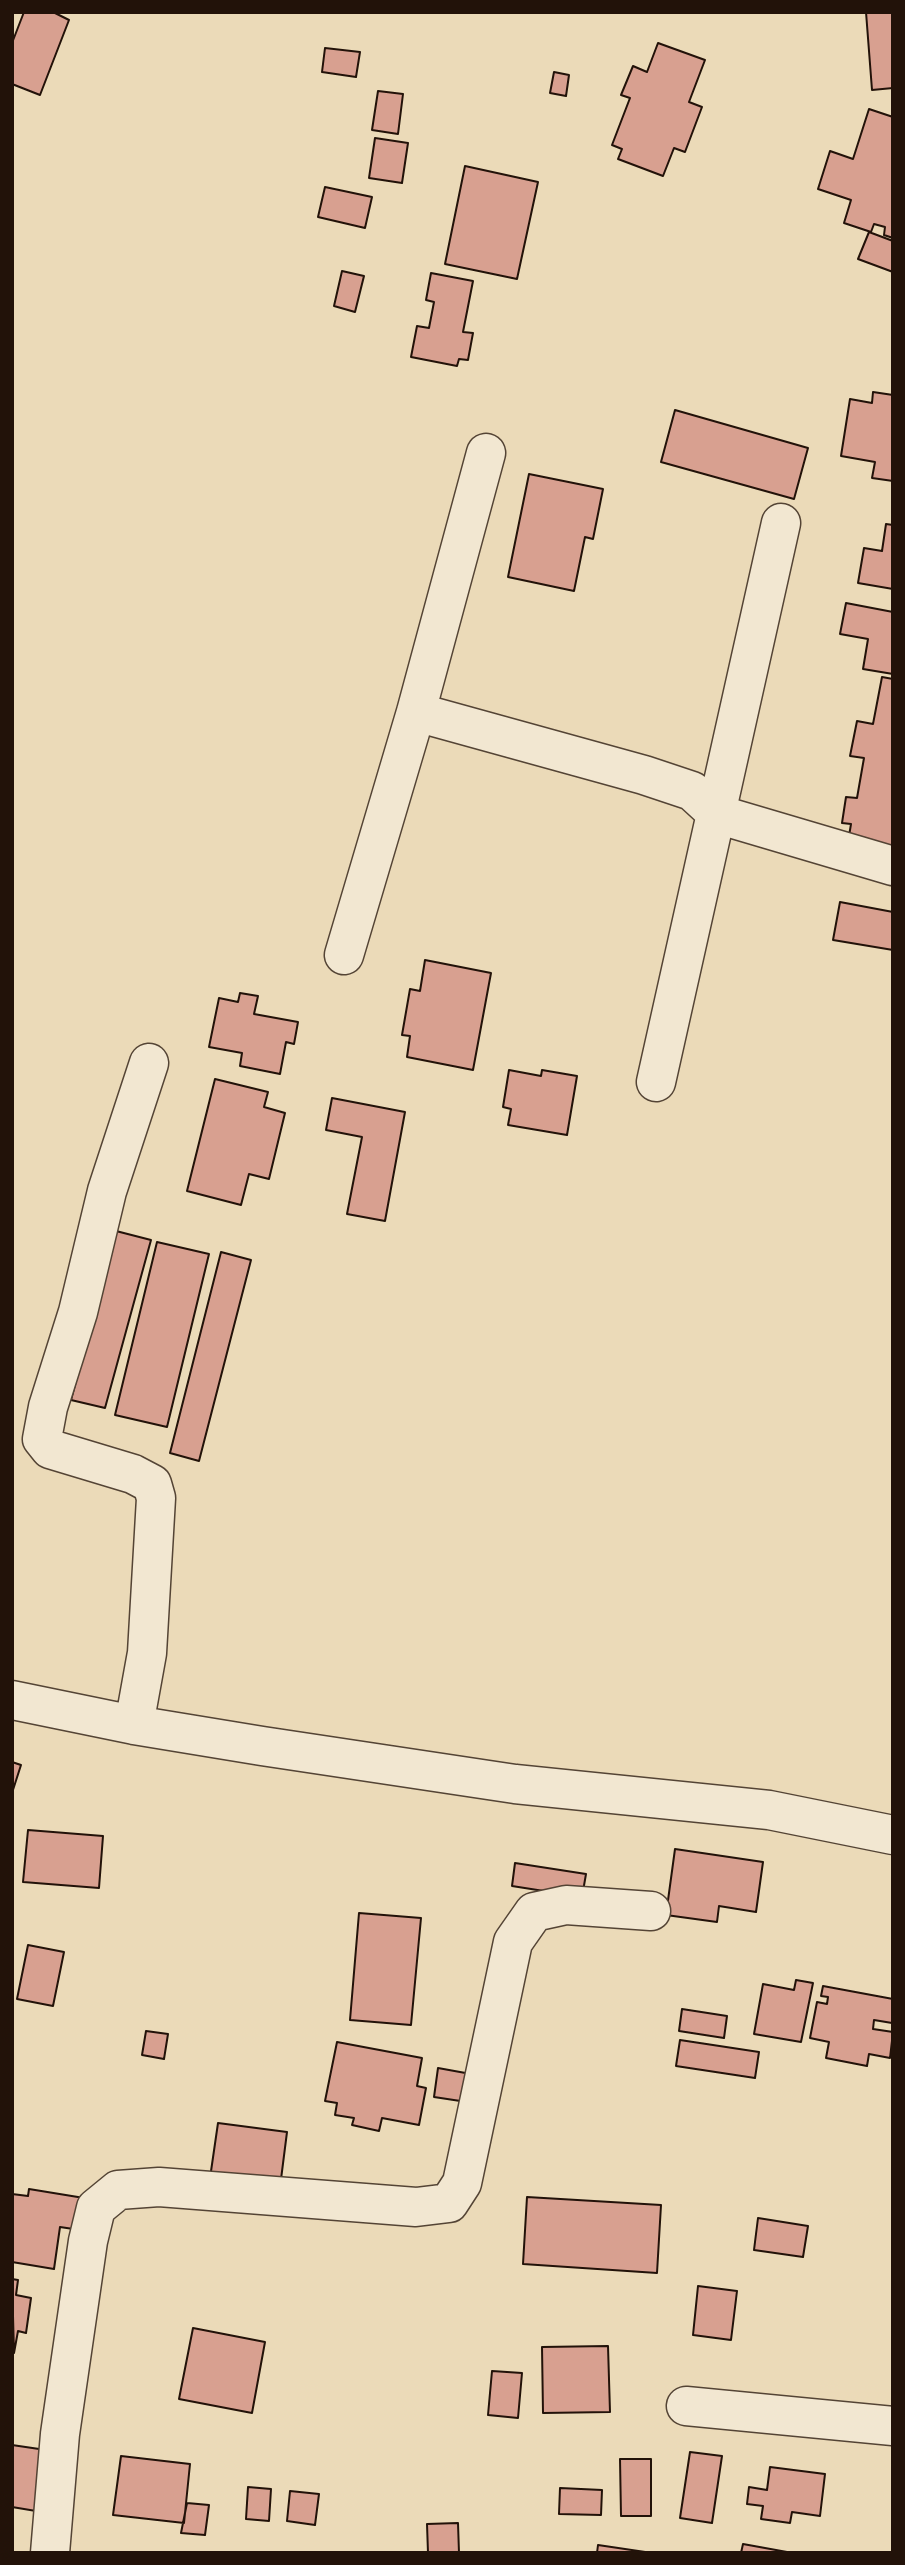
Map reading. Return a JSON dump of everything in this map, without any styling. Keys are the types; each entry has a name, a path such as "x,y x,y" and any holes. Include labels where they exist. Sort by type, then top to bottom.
{"street":[{"path":"344,955 416,712 486,453"},
{"path":"656,1082 781,523"},
{"path":"416,712 656,779 692,791 717,814 893,866"},
{"path":"134,1725 147,1653 156,1498 152,1485 133,1474 50,1449 42,1439 48,1407 78,1312 107,1191 149,1063"},
{"path":"12,1700 134,1725 514,1784 769,1810 893,1835"},
{"path":"58,2552 60,2434 88,2241 96,2208 118,2190 159,2187 416,2207 449,2203 462,2183 513,1942 534,1912 566,1905 651,1911"},
{"path":"686,2406 893,2426"}],"building":[{"path":"24,12 53,12 69,20 40,95 12,84 12,43"},
{"path":"866,12 893,12 893,88 872,90"},
{"path":"658,43 705,60 689,102 702,107 685,152 674,148 663,176 618,159 622,149 612,145 630,98 621,95 633,66 647,72"},
{"path":"325,48 360,52 356,77 322,72"},
{"path":"554,72 569,75 566,96 550,93"},
{"path":"378,91 403,94 398,134 372,130"},
{"path":"869,109 893,117 893,238 884,235 885,227 874,224 871,232 844,223 851,200 818,189 830,151 853,159"},
{"path":"375,138 408,143 402,183 369,178"},
{"path":"465,166 538,182 517,279 445,264"},
{"path":"325,187 372,197 365,228 318,217"},
{"path":"869,232 893,241 893,272 858,259"},
{"path":"342,271 364,276 355,312 334,306"},
{"path":"431,273 473,281 463,332 473,333 468,360 459,359 457,366 411,357 417,326 429,328 434,302 426,300"},
{"path":"873,392 893,395 893,481 872,478 875,462 841,456 850,399 872,403"},
{"path":"675,410 808,448 794,499 661,462"},
{"path":"529,474 603,489 593,539 585,537 574,591 508,577"},
{"path":"886,524 893,525 893,589 858,583 864,548 882,551"},
{"path":"846,603 893,612 893,674 863,669 868,639 840,634"},
{"path":"882,677 893,679 893,856 847,848 851,824 842,823 846,797 857,798 864,758 850,756 857,721 873,724"},
{"path":"840,902 893,912 893,950 833,940"},
{"path":"425,960 491,973 473,1070 407,1057 410,1036 402,1035 410,989 420,991"},
{"path":"240,993 258,996 254,1014 298,1022 294,1044 286,1042 280,1074 240,1066 242,1053 209,1047 219,998 238,1002"},
{"path":"509,1070 541,1076 542,1070 577,1076 567,1135 508,1125 511,1109 503,1107"},
{"path":"215,1079 268,1092 264,1107 285,1113 269,1179 249,1174 241,1205 187,1191"},
{"path":"332,1098 405,1112 385,1221 347,1214 362,1137 326,1130"},
{"path":"116,1231 151,1240 105,1408 71,1400"},
{"path":"157,1242 209,1254 167,1427 115,1415"},
{"path":"221,1252 251,1260 199,1461 170,1453"},
{"path":"12,1762 21,1765 12,1793"},
{"path":"28,1830 103,1836 99,1888 23,1882"},
{"path":"675,1849 763,1862 756,1912 719,1906 717,1922 666,1915"},
{"path":"515,1863 586,1874 582,1897 512,1886"},
{"path":"359,1913 421,1918 411,2025 350,2020"},
{"path":"28,1945 64,1952 53,2006 17,1999"},
{"path":"796,1980 813,1983 801,2042 754,2034 763,1984 794,1990"},
{"path":"823,1986 893,1999 892,2023 874,2020 873,2029 893,2032 890,2058 869,2054 867,2066 826,2058 829,2042 810,2038 817,2002 827,2004 828,1997 821,1996"},
{"path":"682,2009 727,2016 724,2038 679,2031"},
{"path":"146,2031 168,2034 164,2059 142,2055"},
{"path":"680,2040 759,2052 755,2078 676,2066"},
{"path":"337,2042 422,2058 417,2086 426,2088 419,2125 382,2118 379,2131 352,2125 354,2118 335,2115 337,2103 325,2101"},
{"path":"438,2068 471,2074 467,2102 434,2097"},
{"path":"218,2123 287,2132 279,2195 209,2185"},
{"path":"29,2189 84,2198 80,2230 60,2227 54,2269 12,2262 12,2194 28,2196"},
{"path":"527,2197 661,2205 657,2273 523,2264"},
{"path":"758,2218 808,2226 803,2257 754,2250"},
{"path":"12,2279 18,2280 16,2295 31,2298 26,2333 18,2331 14,2353"},
{"path":"698,2286 737,2291 731,2340 693,2335"},
{"path":"193,2328 265,2342 252,2413 179,2399"},
{"path":"608,2346 610,2412 543,2413 542,2347"},
{"path":"492,2371 522,2373 518,2418 488,2415"},
{"path":"12,2445 46,2450 36,2511 12,2507"},
{"path":"690,2452 722,2456 712,2523 680,2518"},
{"path":"121,2456 190,2464 184,2523 113,2515"},
{"path":"620,2459 651,2459 651,2516 621,2516"},
{"path":"770,2467 825,2474 820,2516 792,2512 790,2523 761,2519 763,2506 747,2504 749,2487 767,2490"},
{"path":"248,2487 271,2489 269,2521 246,2519"},
{"path":"560,2488 602,2490 601,2515 559,2514"},
{"path":"290,2491 319,2494 315,2525 287,2521"},
{"path":"187,2503 209,2505 205,2535 181,2533"},
{"path":"458,2523 459,2553 428,2553 427,2524"},
{"path":"743,2544 787,2552 741,2553"},
{"path":"598,2545 652,2553 597,2553"}]}
